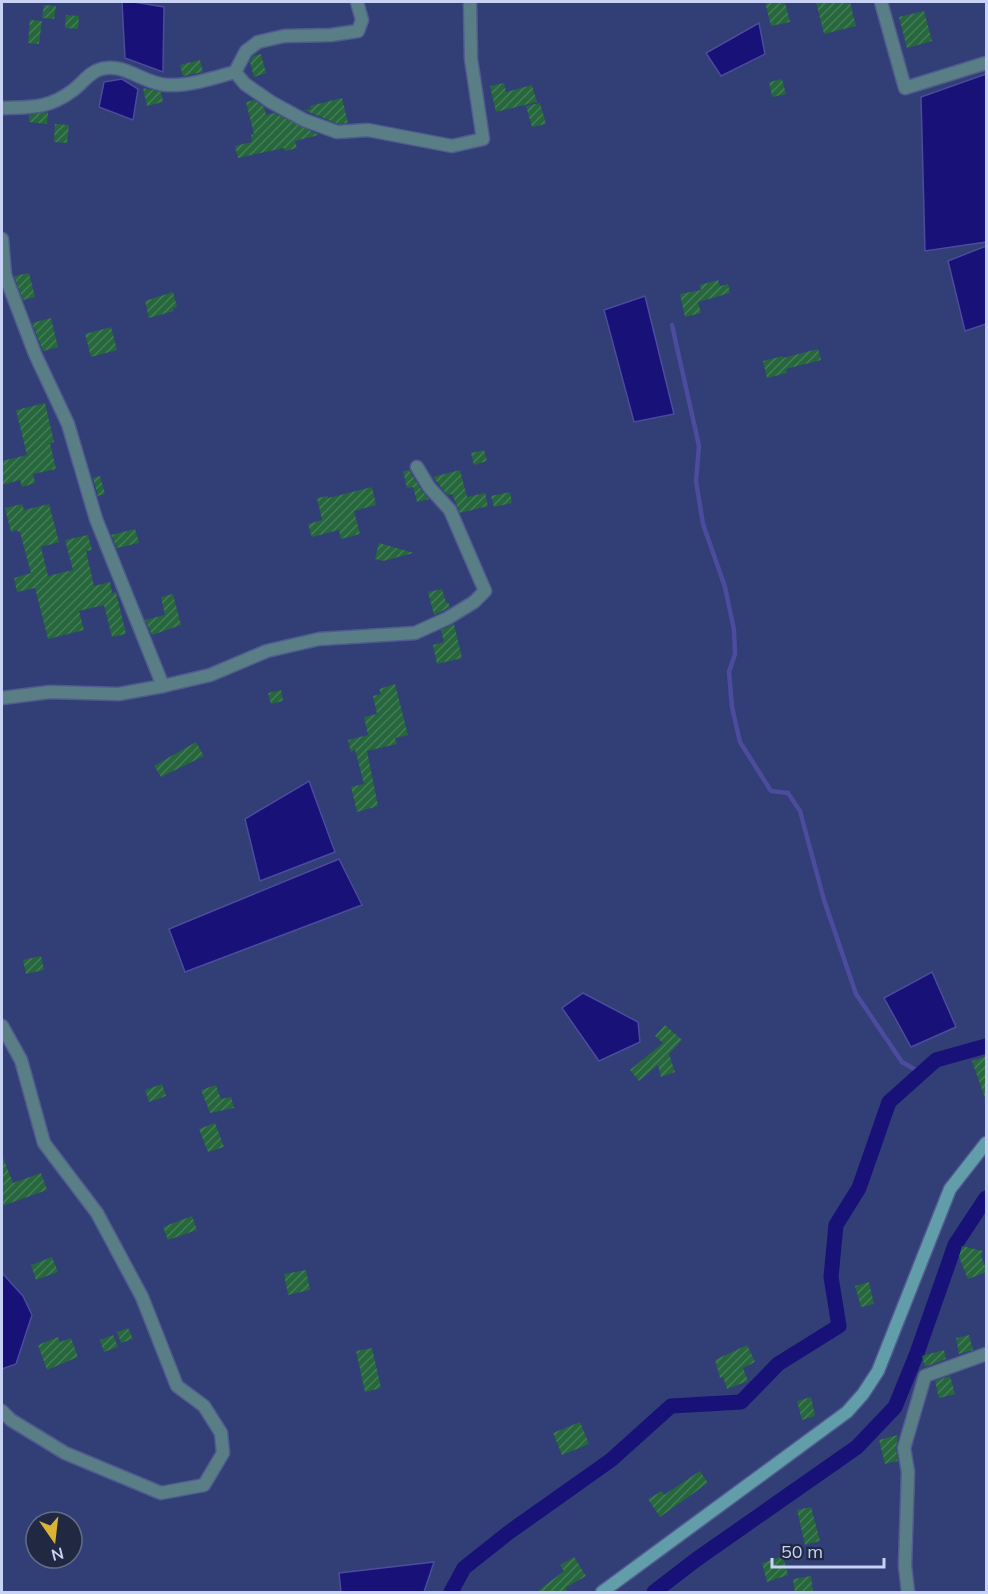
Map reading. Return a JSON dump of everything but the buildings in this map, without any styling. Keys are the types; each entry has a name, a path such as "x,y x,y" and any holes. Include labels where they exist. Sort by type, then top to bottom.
{"street":[{"path":"2,108 52,104 100,69 115,67 166,85 199,82 236,72 246,51 258,42 284,36 331,35 358,30 362,20 357,2"},
{"path":"236,72 245,84 271,102 304,120 337,132 368,130 452,146 483,139 471,59 470,2"},
{"path":"881,2 905,88 987,63"},
{"path":"2,239 5,275 35,354 68,424 96,519 163,686"},
{"path":"2,698 50,692 119,694 210,675 267,651 319,639 415,633 448,618 474,602 485,591 450,510 429,487 417,467"},
{"path":"2,1026 21,1060 44,1143 98,1213 142,1297 177,1386 204,1406 221,1433 223,1454 204,1485 161,1493 65,1453 11,1420 2,1411"},
{"path":"602,1593 847,1412 863,1394 879,1371 950,1190 987,1143"},
{"path":"908,1593 905,1566 908,1472 904,1448 925,1376 987,1354"}],"shaded area":[{"path":"122,2 164,7 163,72 125,58"},
{"path":"759,23 765,54 721,76 706,53"},
{"path":"986,74 986,242 925,251 921,97"},
{"path":"122,79 138,89 133,120 99,107 104,82"},
{"path":"986,246 986,324 965,331 948,261"},
{"path":"645,296 674,414 634,422 604,310"},
{"path":"309,781 335,852 260,881 245,819"},
{"path":"339,859 362,905 185,972 169,929"},
{"path":"932,972 956,1027 911,1047 884,998"},
{"path":"583,993 638,1022 640,1042 599,1061 562,1008"},
{"path":"2,1273 23,1296 32,1315 16,1364 2,1369"},
{"path":"434,1562 424,1592 341,1592 339,1573"}],"waterway":[{"path":"672,325 699,446 696,481 703,524 725,587 734,630 735,654 729,672 732,707 740,742 771,791 788,793 800,811 824,900 856,994 902,1062 921,1073"},
{"path":"451,1592 464,1568 508,1533 611,1460 671,1406 741,1402 778,1364 839,1326 831,1277 836,1225 859,1188 889,1102 936,1060 986,1046"},
{"path":"654,1592 697,1559 857,1447 895,1407 917,1353 955,1245 986,1198"}]}
